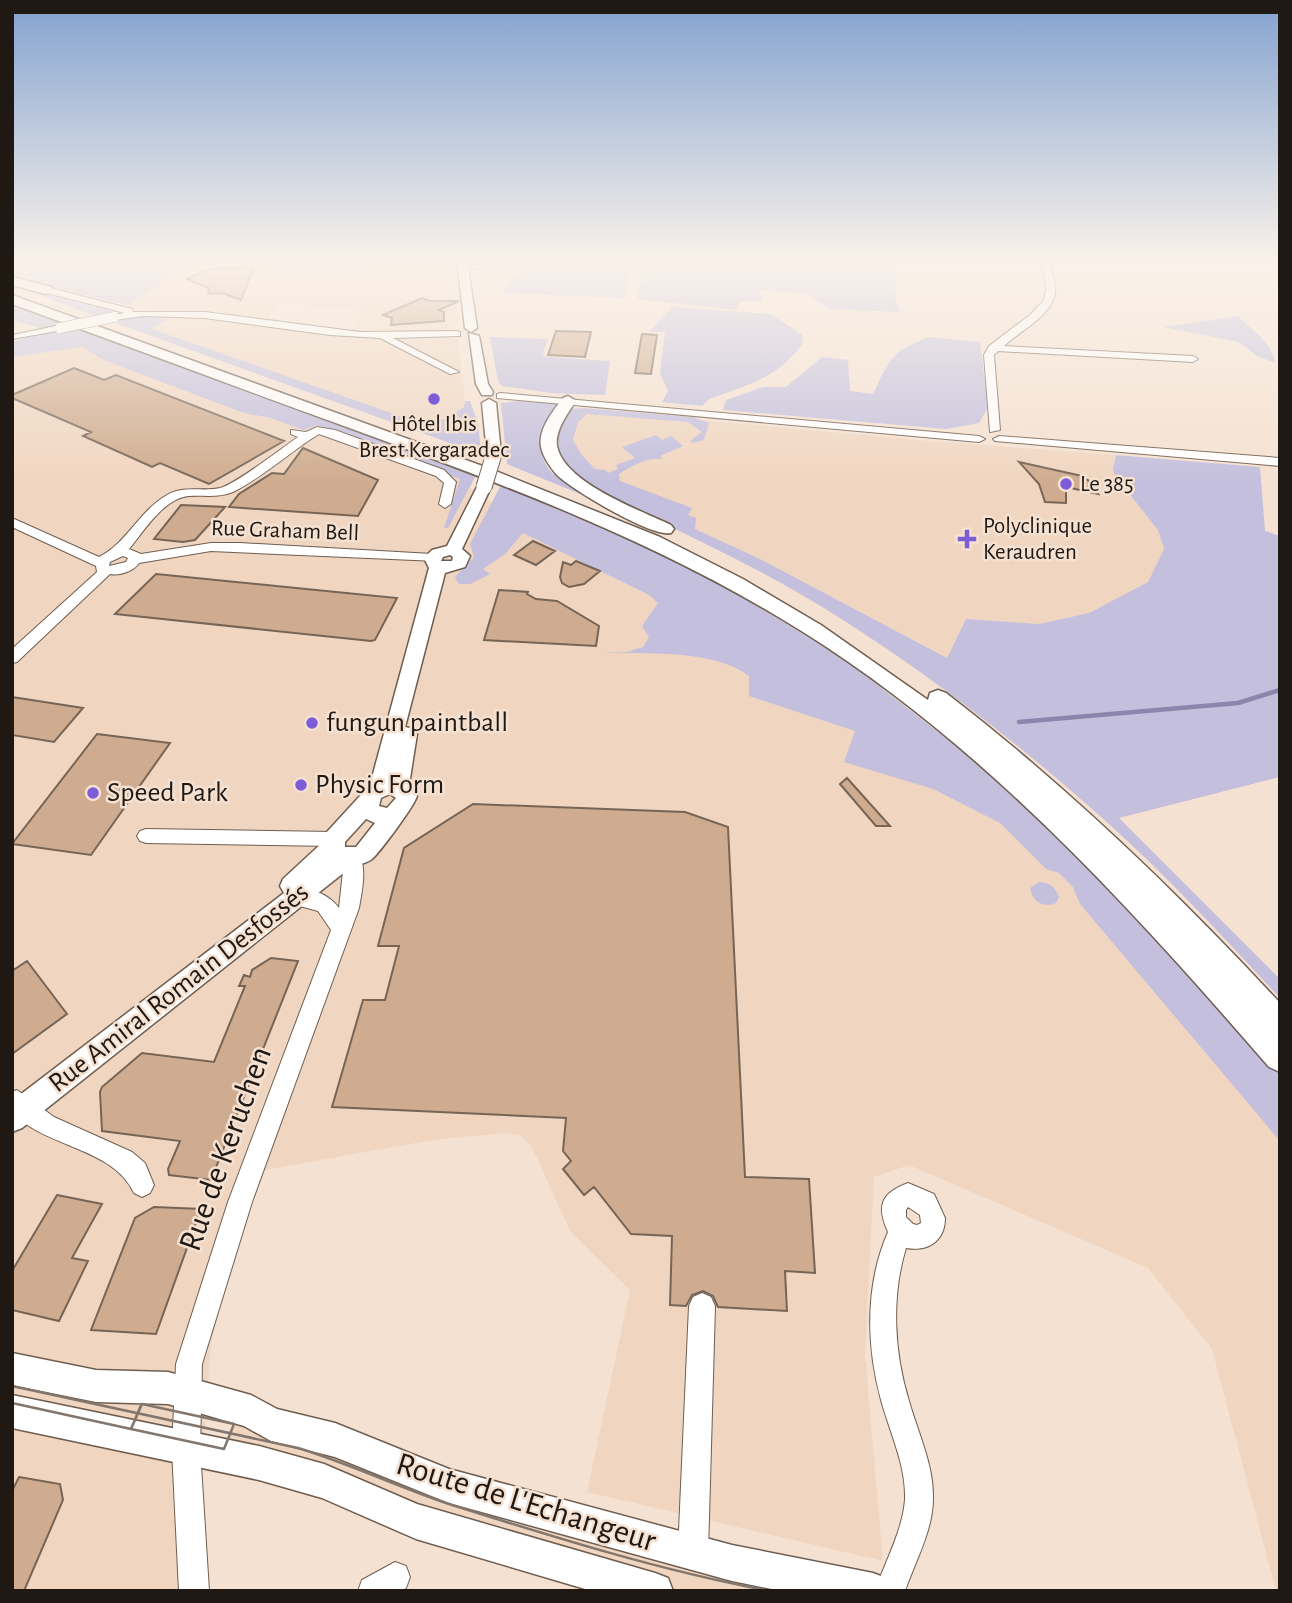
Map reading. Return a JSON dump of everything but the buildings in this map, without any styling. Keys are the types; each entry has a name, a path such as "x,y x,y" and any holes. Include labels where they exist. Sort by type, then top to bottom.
{"highway":[{"path":"109,335 584,510 641,535 759,596 830,640 890,682 1021,789 1155,920 1280,1056"},
{"path":"135,335 535,481 648,527 751,577"},
{"path":"568,401 551,432 549,446 552,459 573,482 751,577 844,632 907,675 1020,762 1145,882 1280,1024"}],"main road":[{"name":"Rue Amiral Romain Desfossés","path":"16,1108 296,897 341,847 382,794 443,561 484,487 494,454 492,397 482,384 462,335"},
{"path":"341,847 364,853 371,839 392,816 403,809 407,801 406,793 382,794 370,812 377,816 392,816"},
{"name":"Rue Amiral Romain Desfossés","path":"16,1108 208,949 269,905 341,847"},
{"name":"Route de L'Echangeur","path":"12,1369 96,1386 154,1385 251,1412 271,1424 335,1440 449,1486 732,1563 873,1591"},
{"name":"Route de L'Echangeur","path":"12,1411 260,1463 324,1481 416,1521 655,1591"}],"street":[{"path":"378,335 383,335"},
{"path":"378,335 454,372"},
{"path":"998,434 988,363 993,348 1009,335"},
{"path":"993,348 1193,359"},
{"path":"492,397 568,401 826,427 977,433 991,441 998,434"},
{"path":"977,433 994,411"},
{"path":"12,657 117,559 160,507 173,497 186,493 225,491 301,434 317,430 331,432 440,473 450,482 445,504"},
{"path":"998,434 1033,442 1280,461"},
{"path":"12,522 77,553 117,559"},
{"name":"Rue Graham Bell","path":"117,559 211,547 240,547 443,561"},
{"name":"Rue Amiral Romain Desfossés","path":"146,836 341,847"},
{"name":"Rue de Keruchen","path":"194,1591 186,1449 189,1364 226,1242 341,931 352,892 341,847"},
{"path":"296,897 312,897 323,901 336,918 341,931"},
{"path":"16,1108 36,1121 126,1162 141,1177 142,1185"},
{"path":"890,1591 915,1523 919,1500 912,1450 895,1397 885,1349 890,1252 901,1231"},
{"path":"693,1553 702,1306"}],"shaded area":[{"path":"43,335 72,335 454,476 531,531 663,596 858,730 996,806 1040,846 1280,1115 1280,1591 1276,1591 1212,1349 1148,1268 909,1165 874,1177 865,1354 883,1561 587,1492 630,1290 570,1231 532,1147 521,1135 505,1133 433,1140 264,1170 233,1250 211,1345 201,1477 207,1591 12,1591 12,341"},
{"path":"95,335 476,475 448,528 444,528 460,479 317,425 303,430 271,418 244,413 104,360 82,347 12,357 12,343 26,337"},
{"path":"148,335 169,335 414,421 444,419 464,407 465,401 470,401 478,424 481,450 475,452"},
{"path":"168,335 449,335 458,341 464,407 449,417 428,421 399,416"},
{"path":"665,335 802,335 803,343 772,373 709,399 702,406 662,402 668,391 660,373"},
{"path":"1203,335 1258,335 1270,349 1275,363 1257,356 1239,342"},
{"path":"490,337 548,339 543,353 545,357 610,361 605,395 551,393 502,386 498,382"},
{"path":"929,337 980,342 988,407 979,423 946,429 723,410 726,400 763,387 786,387 822,357 848,360 850,391 873,394 894,357 907,347"},
{"path":"518,401 559,404 544,431 544,460 557,477 590,498 507,464 501,403"},
{"path":"569,409 693,417 709,423 704,440 693,443 690,441 702,432 688,422 587,414 578,422 573,440 595,469 606,470 608,473 618,469 616,465 635,458 622,447 656,435 662,440 671,436 683,446 660,456 663,459 645,461 629,468 619,474 620,481 692,508 688,515 696,518 695,529 760,559 947,658 966,619 1039,624 1089,613 1148,582 1164,549 1158,530 1115,476 1113,469 1116,455 1260,467 1265,531 1280,536 1280,777 1119,818 1280,979 1280,998 1176,888 1110,825 1006,736 933,681 791,588 574,476 560,460 556,441"},
{"name":"Polyclinique Keraudren","path":"601,411 1116,455 1113,469 1115,476 1158,530 1164,549 1148,582 1089,613 1039,624 966,619 947,658 760,559 694,529 696,519 606,484 571,444 580,414"},
{"path":"501,485 592,521 730,589 848,662 969,756 1031,810 1094,871 1233,1017 1280,1073 1280,1141 1080,904 1073,887 1059,873 1046,869 1000,823 933,789 844,762 855,731 749,696 749,676 734,667 698,657 601,653 627,652 643,647 649,637 642,626 658,603 649,595 523,533 505,554 483,569 490,574 470,584 459,584 455,577 474,557 470,544"},
{"path":"1039,882 1056,890 1059,897 1056,903 1043,904 1033,897 1030,888"},
{"path":"234,1424 299,1438 820,1591 678,1591 440,1520 224,1449"}],"waterway":[{"path":"1019,722 1238,703 1280,690"}],"tram line":[{"path":"12,1386 138,1413"},
{"path":"12,1403 131,1429"},
{"path":"138,1413 142,1404 234,1424 230,1433"},
{"path":"138,1413 141,1405"},
{"path":"131,1429 138,1413"},
{"path":"131,1429 138,1413"},
{"path":"138,1413 230,1433"},
{"path":"131,1429 224,1449 230,1433"},
{"path":"230,1433 298,1448 433,1498 531,1530 650,1564 770,1591"}],"place":[{"name":"Hôtel Ibis Brest Kergaradec","path":"434,399"},
{"name":"Le 385","path":"1066,484"},
{"name":"Polyclinique Keraudren","path":"967,539"},
{"name":"fungun paintball","path":"312,723"},
{"name":"Physic Form","path":"301,785"},
{"name":"Speed Park","path":"93,793"}]}
